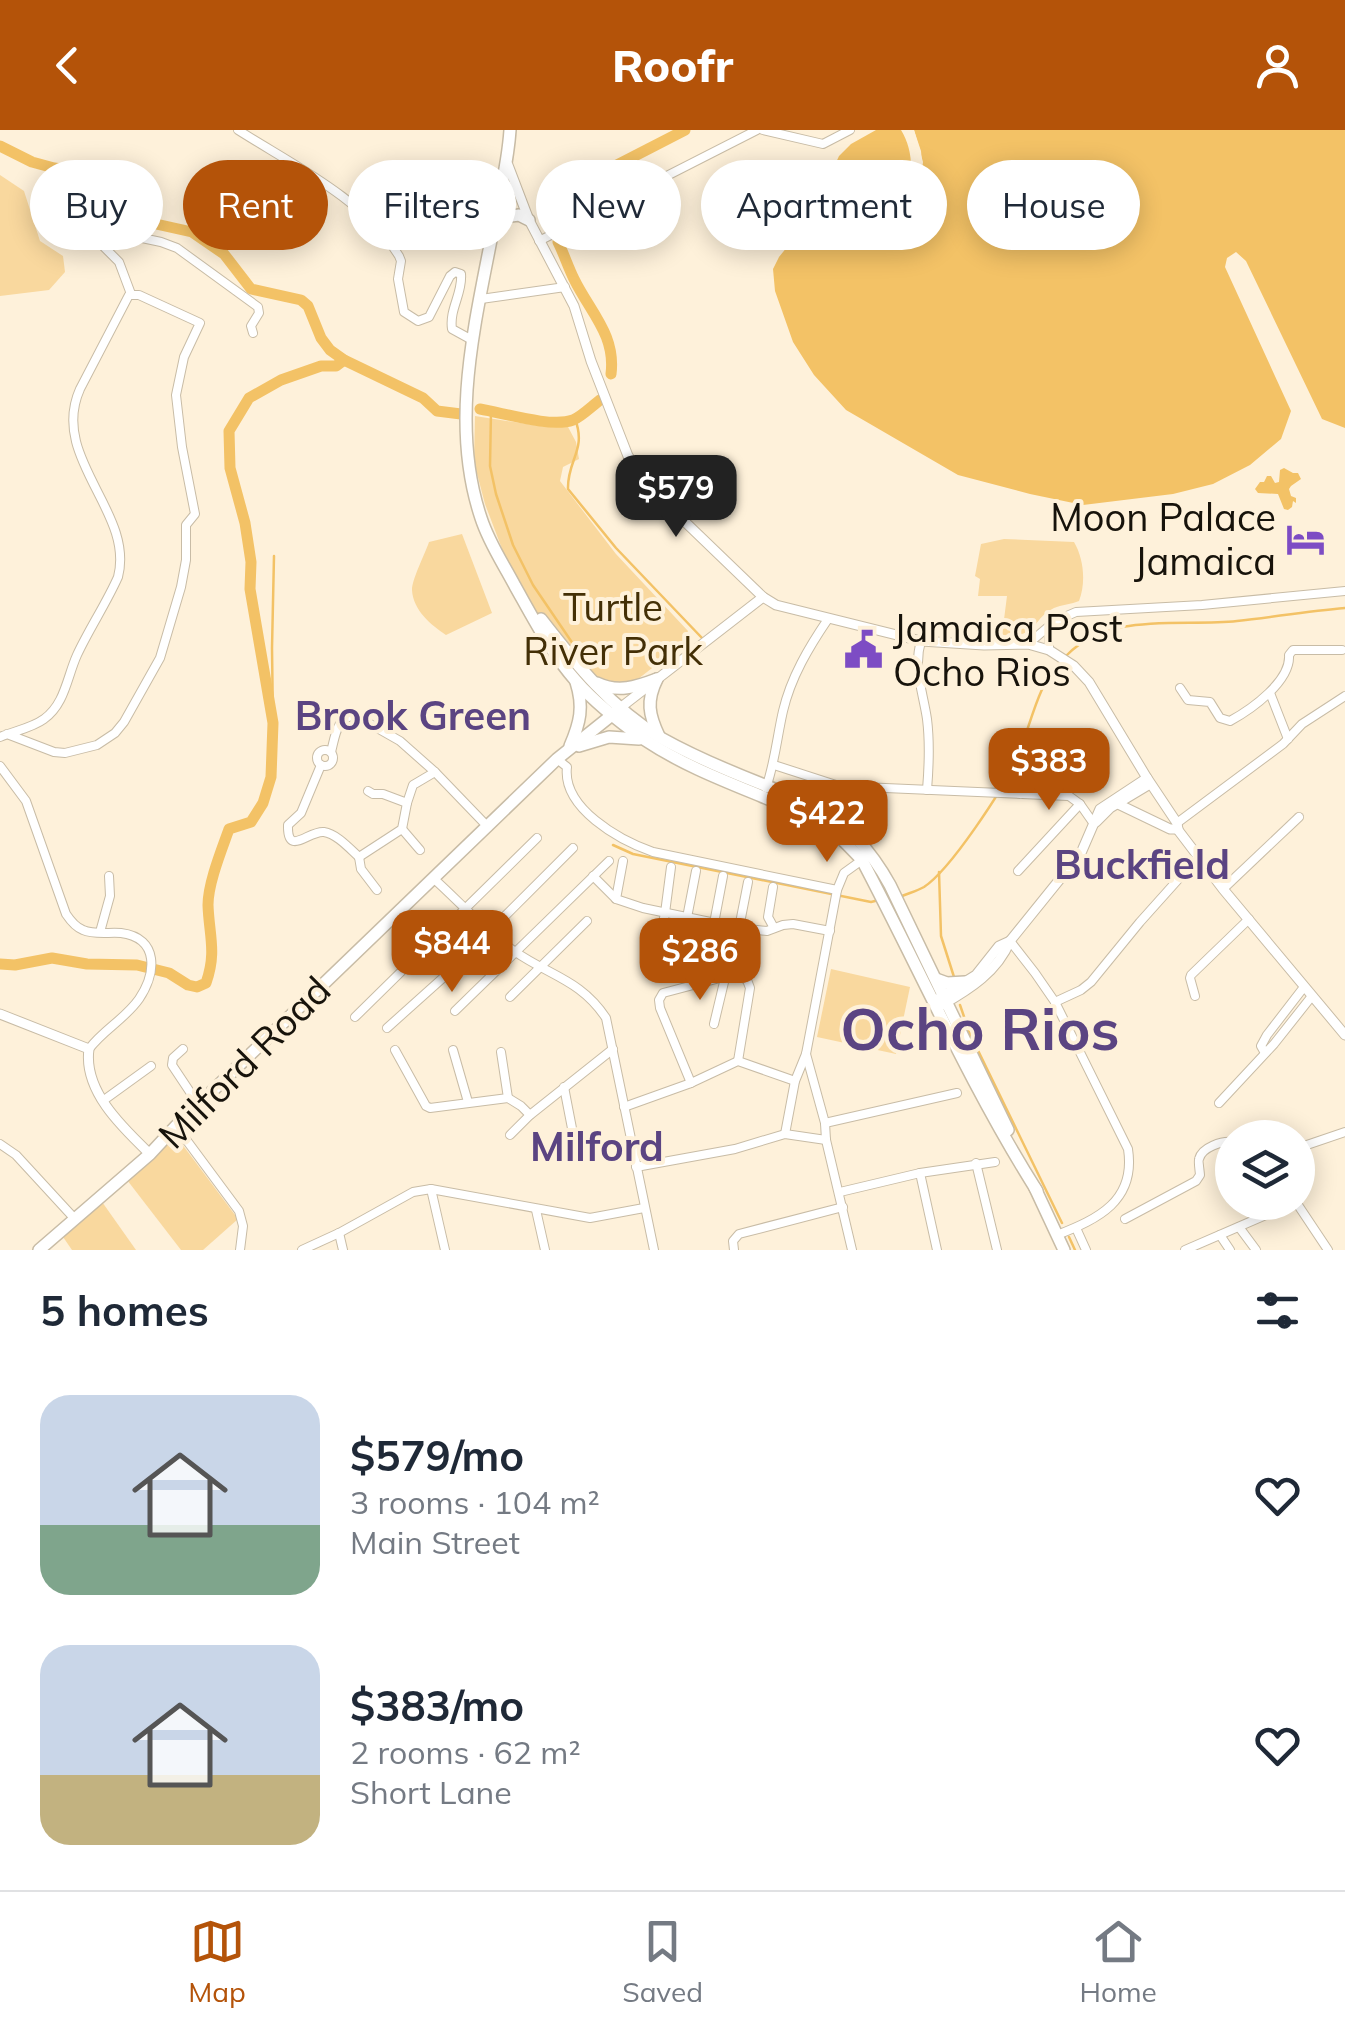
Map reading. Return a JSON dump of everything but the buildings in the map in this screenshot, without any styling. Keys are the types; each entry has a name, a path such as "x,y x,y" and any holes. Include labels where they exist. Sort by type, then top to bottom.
{"main road":[{"path":"508,160 510,130"},
{"path":"516,216 529,220"},
{"path":"490,250 472,340 466,448 482,521 514,584 579,676 616,712 654,739 704,760 810,815 840,837 901,907 936,979 941,1001"},
{"path":"579,676 619,689 657,679"},
{"path":"562,754 579,727 579,676"},
{"path":"654,739 649,702 657,679"},
{"name":"Milford Road","path":"39,1250 150,1154 562,754 616,712"},
{"path":"562,754 609,737 654,739"},
{"path":"764,791 815,806 846,828 870,854 884,887 889,914 941,1001 1012,1154 1037,1191 1064,1250"},
{"path":"936,979 965,982"}],"street":[{"path":"238,130 314,176 374,226 399,256 398,279 404,312 414,319 429,317 450,276 455,272 461,274 450,322 452,329 472,340"},
{"path":"681,169 760,130 822,144 850,130"},
{"path":"516,185 536,234"},
{"path":"3,736 37,723 54,710 74,660 118,577 120,543 81,457 74,412 80,389 131,294 119,262 99,242 99,232 161,242 184,253 258,307 259,313 251,326 253,333"},
{"path":"545,250 574,306 628,456 655,493 776,605 921,641 1028,644 1052,651 1074,666 1088,682 1177,826 1345,1035"},
{"path":"481,299 565,287"},
{"path":"3,736 65,753 97,745 115,733 160,658 181,587 186,525 195,514 176,396 184,357 200,323 131,294"},
{"path":"1028,644 1062,616 1076,612 1345,591"},
{"name":"Milford Road","path":"616,712 763,597"},
{"path":"764,791 794,680 828,619"},
{"path":"1052,623 1052,651"},
{"path":"921,641 916,665 930,752 927,790"},
{"path":"1180,688 1188,700 1210,702 1220,718 1230,721 1270,693 1289,668 1288,658 1294,650 1342,650"},
{"path":"1270,693 1288,738"},
{"path":"1118,804 1170,830 1283,744 1302,724 1345,696"},
{"path":"377,890 361,869 359,856 332,834 321,831 298,841 292,840 287,831 301,813 321,765 319,753 330,752 341,720 348,715 400,741 488,827"},
{"path":"1021,794 1072,741"},
{"path":"562,754 574,798 628,843 836,896"},
{"path":"774,765 839,786 1069,796 1094,824"},
{"path":"0,766 26,800 66,914 82,929 130,935 142,940 150,950 149,976 136,1004 90,1049 90,1069 104,1100 123,1128 150,1154"},
{"path":"359,856 402,829 414,786 435,772"},
{"path":"1094,824 1148,781"},
{"path":"941,1001 982,980 1081,854 1100,810 1148,781"},
{"path":"368,791 407,804"},
{"path":"1018,870 1080,804"},
{"path":"1224,888 1299,817"},
{"path":"402,829 420,850"},
{"path":"355,1017 537,838"},
{"path":"388,1028 574,848"},
{"path":"1055,1002 1091,982 1200,855"},
{"path":"785,1134 795,1080 806,1054 836,896 844,873 862,860"},
{"path":"456,1012 608,861"},
{"path":"616,899 623,861"},
{"path":"653,973 671,866"},
{"path":"679,959 696,871"},
{"path":"100,932 110,896 109,876"},
{"path":"593,876 616,899 665,913 738,928 767,931 792,924 830,931"},
{"path":"708,955 723,876"},
{"path":"433,878 514,951 583,990 606,1018 654,1250"},
{"path":"738,928 748,882"},
{"path":"773,887 768,917 774,928"},
{"path":"1195,996 1191,974 1249,919"},
{"path":"510,997 587,922"},
{"path":"941,1001 988,962 999,946 1010,942"},
{"path":"1010,942 1055,1002 1125,1140 1130,1159 1130,1170 1119,1197 1093,1220 1057,1235"},
{"path":"691,1083 660,1008 659,1000 664,993 739,975 746,980 750,988 738,1061"},
{"path":"714,1024 725,978"},
{"path":"1265,1052 1262,1046 1268,1035 1304,987"},
{"path":"1219,1103 1312,996"},
{"path":"0,1014 90,1049"},
{"path":"183,1049 172,1058 172,1065 198,1104"},
{"path":"510,1135 613,1049"},
{"path":"395,1050 430,1108 508,1098 530,1116"},
{"path":"453,1050 468,1102"},
{"path":"501,1052 508,1098"},
{"path":"806,1054 852,1250"},
{"path":"624,1107 738,1061 795,1080"},
{"path":"104,1100 151,1066"},
{"path":"564,1087 576,1149"},
{"path":"825,1124 957,1093"},
{"path":"176,1126 238,1211 243,1226 240,1250"},
{"path":"1315,1142 1345,1132"},
{"path":"636,1167 785,1134 826,1140"},
{"path":"0,1144 16,1154 74,1218"},
{"path":"1125,1220 1196,1181 1202,1153 1215,1145"},
{"path":"840,1192 920,1173 995,1162"},
{"path":"976,1163 997,1250"},
{"path":"920,1173 936,1250"},
{"path":"302,1250 412,1192 431,1189 590,1218 644,1208"},
{"path":"431,1189 445,1250"},
{"path":"734,1250 739,1234 843,1206"},
{"path":"536,1210 545,1250"},
{"path":"1190,1249 1255,1220"},
{"path":"1308,1220 1328,1250"},
{"path":"1239,1227 1256,1250"},
{"path":"1076,1228 1086,1250"},
{"path":"339,1233 342,1250"},
{"path":"1220,1235 1230,1250"}],"green space":[{"path":"0,175 24,191 30,210 30,250 54,250 63,256 65,272 49,290 0,296"},
{"name":"Turtle River Park","path":"475,416 546,427 567,425 579,459 563,467 560,481 616,554 688,631 683,644 638,679 615,684 594,679 572,660 528,601 485,504 474,462"},
{"path":"462,534 492,613 446,635 419,610 412,590 429,542"},
{"path":"1004,539 1074,542 1083,571 1079,601 1054,608 1023,634 1002,635 1007,596 978,596 980,579 975,576 981,544"},
{"path":"831,969 910,987 896,1054 817,1037"},
{"path":"173,1132 238,1219 203,1250 181,1250 124,1176"},
{"path":"100,1199 136,1250 72,1250 61,1234"}],"shaded area":[{"path":"876,130 901,130 910,160 837,160 851,144"},
{"path":"914,130 1345,130 1345,428 1322,419 1246,261 1236,252 1227,258 1225,267 1291,411 1281,439 1250,465 1213,484 1173,494 1083,505 958,475 846,410 814,375 793,342 775,291 773,269 785,250 947,250 947,160 922,160"},
{"path":"1280,470 1298,473 1301,479 1289,489 1296,503 1293,501 1288,510 1278,494 1258,493 1255,489 1267,476 1279,482"}],"pier":[{"path":"909,130 914,130 921,151 922,160 918,160 915,150 915,160"}],"waterway":[{"path":"627,160 685,130"},
{"path":"0,146 32,162 99,174 156,224 192,232 224,254 251,289 301,300 308,306 321,338 344,360 423,398 437,411 461,414"},
{"path":"561,250 606,336 611,374"},
{"path":"0,964 52,958 87,964 137,965 169,973 188,985 206,983 212,953 208,905 216,866 229,829 251,822 263,803 271,777 273,723 250,589 251,562 245,523 230,468 229,431 249,398 281,380 321,366 336,366 344,360"},
{"path":"480,409 564,422 600,400"},
{"path":"491,411 490,466 513,545 533,585 588,666"},
{"path":"575,419 579,439 568,489 616,548 702,638"},
{"path":"273,723 274,556"},
{"path":"1067,655 1084,641 1125,626 1237,621 1345,608"},
{"path":"902,896 935,878 988,809 1021,747 1040,695 1061,661"},
{"path":"613,845 633,854 871,902 879,900"},
{"path":"939,872 941,936 954,977"},
{"path":"960,1005 970,1034 1062,1223"},
{"path":"1069,1237 1075,1250"}],"place":[{"name":"Moon Palace Jamaica","path":"1306,539"},
{"name":"Jamaica Post Ocho Rios","path":"863,650"}],"district":[{"name":"Brook Green","path":"413,715"},
{"name":"Buckfield","path":"1142,864"},
{"name":"Ocho Rios","path":"980,1028"},
{"name":"Milford","path":"597,1146"}]}
